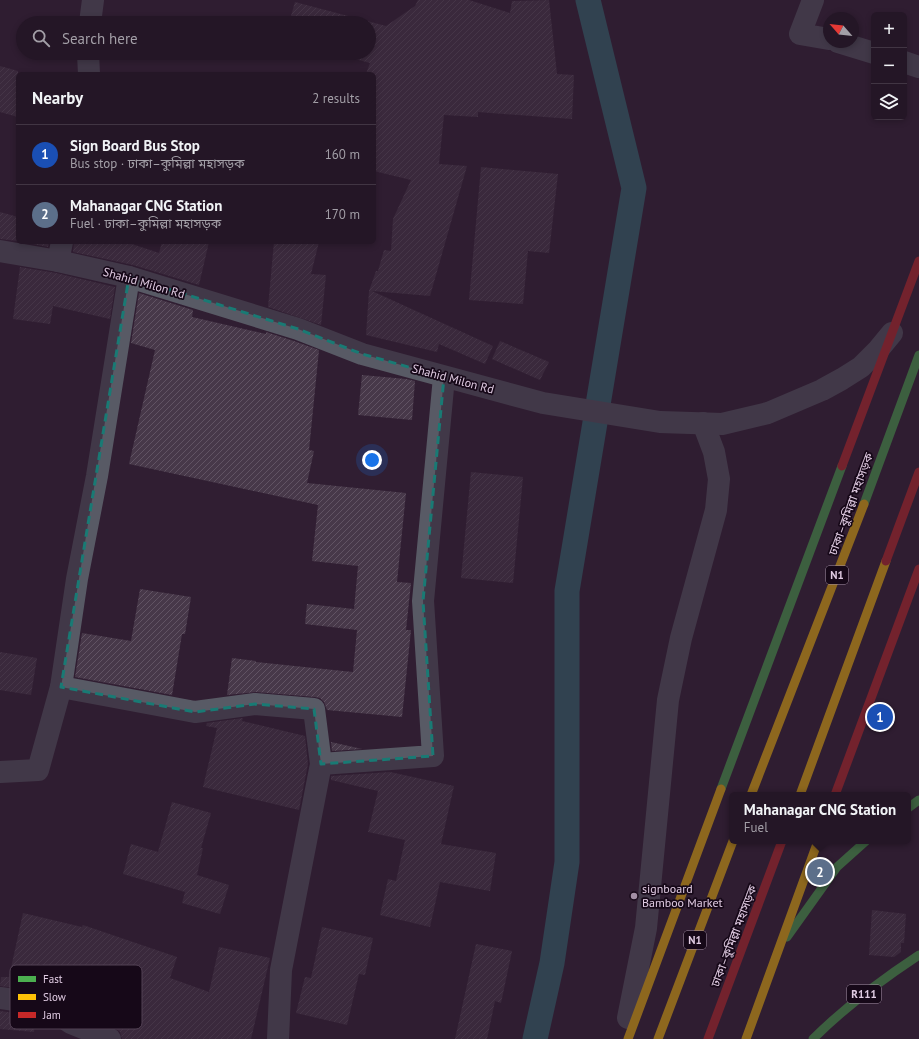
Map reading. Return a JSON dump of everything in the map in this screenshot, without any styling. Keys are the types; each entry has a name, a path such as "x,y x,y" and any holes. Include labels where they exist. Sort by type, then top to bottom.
{"main road":[{"path":"628,1039 919,261"},
{"name":"ঢাকা–কুমিল্লা মহাসড়ক","path":"752,792 842,563 919,354"},
{"path":"801,792 919,472"},
{"path":"836,792 919,569"},
{"name":"N1","path":"658,1039 732,844"},
{"name":"ঢাকা–কুমিল্লা মহাসড়ক","path":"708,1039 781,844"},
{"path":"746,1039 817,844"},
{"path":"778,951 837,867 863,844"},
{"name":"R111","path":"813,1039 829,1023 866,992 919,955"}],"street":[{"path":"91,16 93,0"},
{"path":"813,0 800,34 823,38"},
{"path":"858,48 871,52"},
{"path":"88,60 89,72"},
{"path":"907,63 919,67"},
{"name":"Shahid Milon Rd","path":"0,251 60,252 129,277 298,329 362,354 543,403 660,422 722,424 768,413 822,390 861,367 878,350 892,332"},
{"path":"0,772 38,770 61,687 77,579 97,476 129,277"},
{"path":"321,764 433,756 423,601 444,376"},
{"path":"624,1039 646,928 668,700 681,638 716,510 719,479 714,452 703,423"},
{"path":"61,687 195,712 254,704 314,709 321,764 281,970 278,1039"},
{"path":"0,998 10,999"},
{"path":"86,1029 110,1039"}],"highlighted area":[{"path":"129,277 298,329 362,354 444,377 423,601 433,756 321,764 314,709 255,704 195,712 61,687"}],"building":[{"path":"418,0 469,0 510,13 512,1 549,0 557,74 574,75 572,119 478,112 478,117 444,115 439,164 467,166 430,296 372,291 493,346 485,364 439,344 437,352 366,335 369,291 376,271 378,271 384,250 391,251 393,219 411,180 376,171 376,72 367,72 370,63 359,60 376,60 376,23 386,26 415,6"},
{"path":"295,2 348,16 291,16"},
{"path":"0,66 18,72 16,72 16,116 0,112"},
{"path":"481,167 558,174 549,253 528,251 523,304 469,300"},
{"path":"0,212 16,216 16,241 0,239"},
{"path":"33,244 49,244 48,247"},
{"path":"74,244 132,244 159,253 161,244 209,244 199,285 133,265 73,252"},
{"path":"274,244 318,244 311,274 326,275 321,325 268,307"},
{"path":"20,267 56,273 115,287 110,319 53,306 50,324 13,319"},
{"path":"139,293 193,310 192,317 266,334 266,332 319,350 309,450 314,451 307,483 406,493 397,582 411,583 406,630 411,630 402,717 327,710 324,702 320,698 315,697 256,692 227,695 232,658 256,662 353,672 357,630 305,624 307,604 354,609 358,566 312,561 318,505 129,464 155,350 131,343"},
{"path":"500,341 549,362 540,380 492,359"},
{"path":"362,375 415,381 412,420 358,415"},
{"path":"471,472 523,477 513,583 461,578"},
{"path":"140,589 191,597 185,634 182,634 172,695 75,677 82,633 131,641"},
{"path":"0,652 37,658 31,695 0,690"},
{"path":"243,718 242,721 305,736 308,764 299,810 203,787 217,728 206,726 207,723"},
{"path":"331,742 362,749 332,751"},
{"path":"390,772 454,786 441,844 496,853 490,891 440,882 430,927 380,915 388,879 396,881 405,840 368,832 378,791 331,780 331,776"},
{"path":"172,802 211,813 201,848 203,848 197,875 229,885 220,914 182,903 185,892 123,874 131,844 158,852"},
{"path":"872,910 906,914 904,943 901,943 901,952 894,957 869,955"},
{"path":"23,913 82,927 83,925 177,957 170,978 209,992 219,947 270,958 251,1039 122,1039 120,1032 116,1029 142,1029 142,965 12,965"},
{"path":"322,927 373,938 365,975 359,974 347,1025 296,1013 305,977 311,978"},
{"path":"476,944 512,951 501,1003 495,1001 487,1039 455,1039"},
{"path":"10,972 10,987 0,986 1,977 9,977"},
{"path":"0,1011 10,1012 10,1029 34,1029 34,1032 0,1029"}],"waterway":[{"path":"535,1039 552,963 567,862 567,591 634,188 588,0"}],"traffic: fast":[{"path":"864,504 919,355"},
{"path":"721,789 842,466"},
{"path":"911,806 919,800"},
{"path":"787,937 837,867 863,844"},
{"path":"813,1039 864,994 919,955"}],"traffic: slow":[{"path":"752,792 864,504"},
{"path":"801,792 886,561"},
{"path":"628,1039 721,789"},
{"path":"658,1039 732,844"},
{"path":"746,1039 817,844"}],"traffic: jam":[{"path":"842,466 919,261"},
{"path":"886,561 919,472"},
{"path":"836,792 919,569"},
{"path":"708,1039 781,844"}],"place":[{"name":"Sign Board Bus Stop","path":"880,717"},
{"name":"Mahanagar CNG Station","path":"820,872"},
{"name":"signboard Bamboo Market","path":"634,896"}]}
